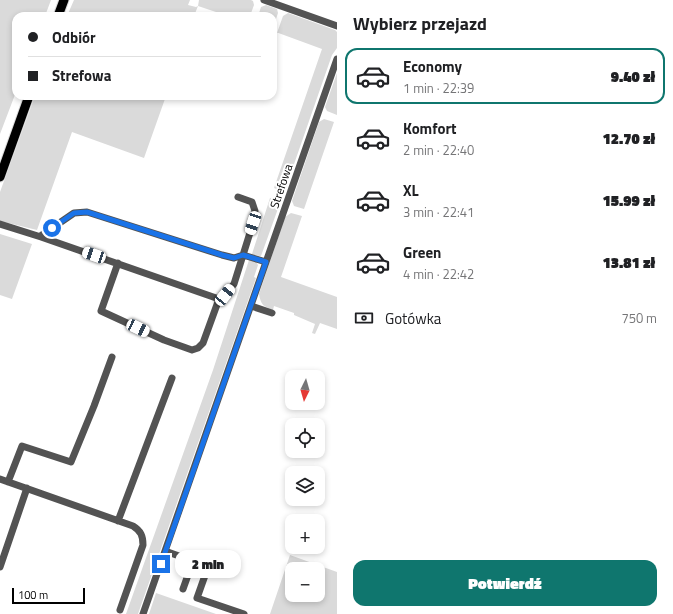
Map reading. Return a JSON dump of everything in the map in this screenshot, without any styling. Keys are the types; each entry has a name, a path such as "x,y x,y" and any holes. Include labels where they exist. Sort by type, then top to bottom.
{"main road":[{"path":"0,178 28,100"}],"street":[{"path":"264,0 337,26"},
{"name":"Strefowa","path":"143,614 337,59"},
{"path":"118,263 101,311 164,340 192,350 198,348 203,343 219,299 225,295 234,284 253,223 255,211 252,202 238,197"},
{"path":"41,237 74,213 87,212 222,255 234,258 243,255 266,262"},
{"path":"0,224 118,263 219,299"},
{"path":"251,306 272,313"},
{"path":"8,482 22,446 71,462 112,357"},
{"path":"118,521 172,378"},
{"path":"0,479 133,526 139,530 142,535 143,545 120,610"},
{"path":"0,567 27,488"},
{"path":"165,552 208,566 197,598 244,614"},
{"path":"183,589 193,561"}],"shaded area":[{"path":"0,0 51,0 46,12 12,12 13,100 0,134"},
{"path":"74,0 190,0 188,5 198,6 196,12 69,12"},
{"path":"199,0 251,0 253,1 254,5 251,12 216,12 198,6"},
{"path":"266,5 277,9 278,13 277,16 277,12 259,12 261,7"},
{"path":"288,13 337,32 337,48 332,55 285,190 281,191 274,188 322,49 277,33 283,16"},
{"path":"337,73 337,115 327,111 325,107"},
{"path":"34,100 165,100 144,158 72,132 37,230 0,221 0,192"},
{"path":"324,119 334,122 304,209 294,206 292,201 319,122"},
{"path":"270,198 277,200 280,203 261,256 259,256 252,254"},
{"path":"291,213 302,216 281,277 337,297 337,329 320,323 315,334 312,333 315,324 294,315 294,313 274,306 273,310 270,309 263,305 261,301 259,294 285,217"},
{"path":"0,234 32,244 12,299 0,295"},
{"path":"249,260 256,262 258,265 254,277 256,278 138,614 126,614 213,370"},
{"path":"290,555 309,562 288,562"},
{"path":"325,568 337,572 337,614 270,614 285,570 285,602 325,602"},
{"path":"156,593 216,614 149,614"}],"route":[{"path":"52,228 74,213 80,211 87,212 222,255 234,258 243,255 266,262 161,564"}]}
